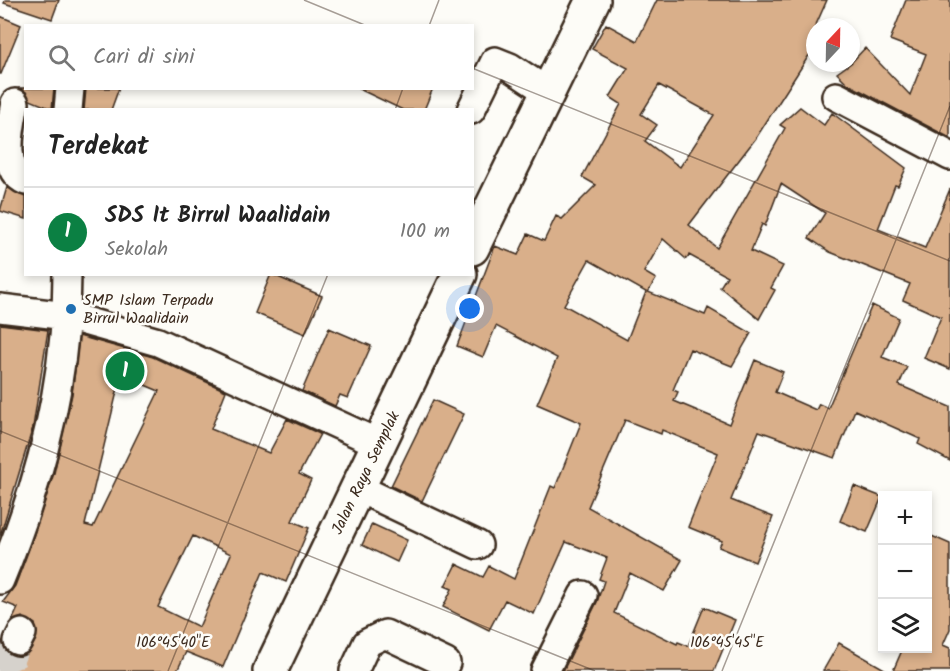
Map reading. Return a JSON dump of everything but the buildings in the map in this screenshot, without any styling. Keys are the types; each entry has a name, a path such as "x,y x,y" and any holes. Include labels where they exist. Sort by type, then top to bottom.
{"main road":[{"path":"474,242 593,0"},
{"name":"Jalan Raya Semplak","path":"270,671 459,276"}],"street":[{"path":"472,108 495,61 510,67 548,92"},
{"path":"68,108 70,90"},
{"path":"836,96 950,156"},
{"path":"15,104 5,159 8,169 16,178 24,180"},
{"path":"0,580 43,456 67,316 67,276"},
{"path":"0,309 67,316 158,342 380,444"},
{"path":"358,488 478,545"},
{"path":"545,671 583,595"},
{"path":"354,671 367,643 385,634 446,663"}],"tunnel":[{"path":"13,671 9,663 18,641"}],"place":[{"name":"SMP Islam Terpadu Birrul Waalidain","path":"71,309"},
{"name":"SDS It Birrul Waalidain","path":"125,371"}]}
